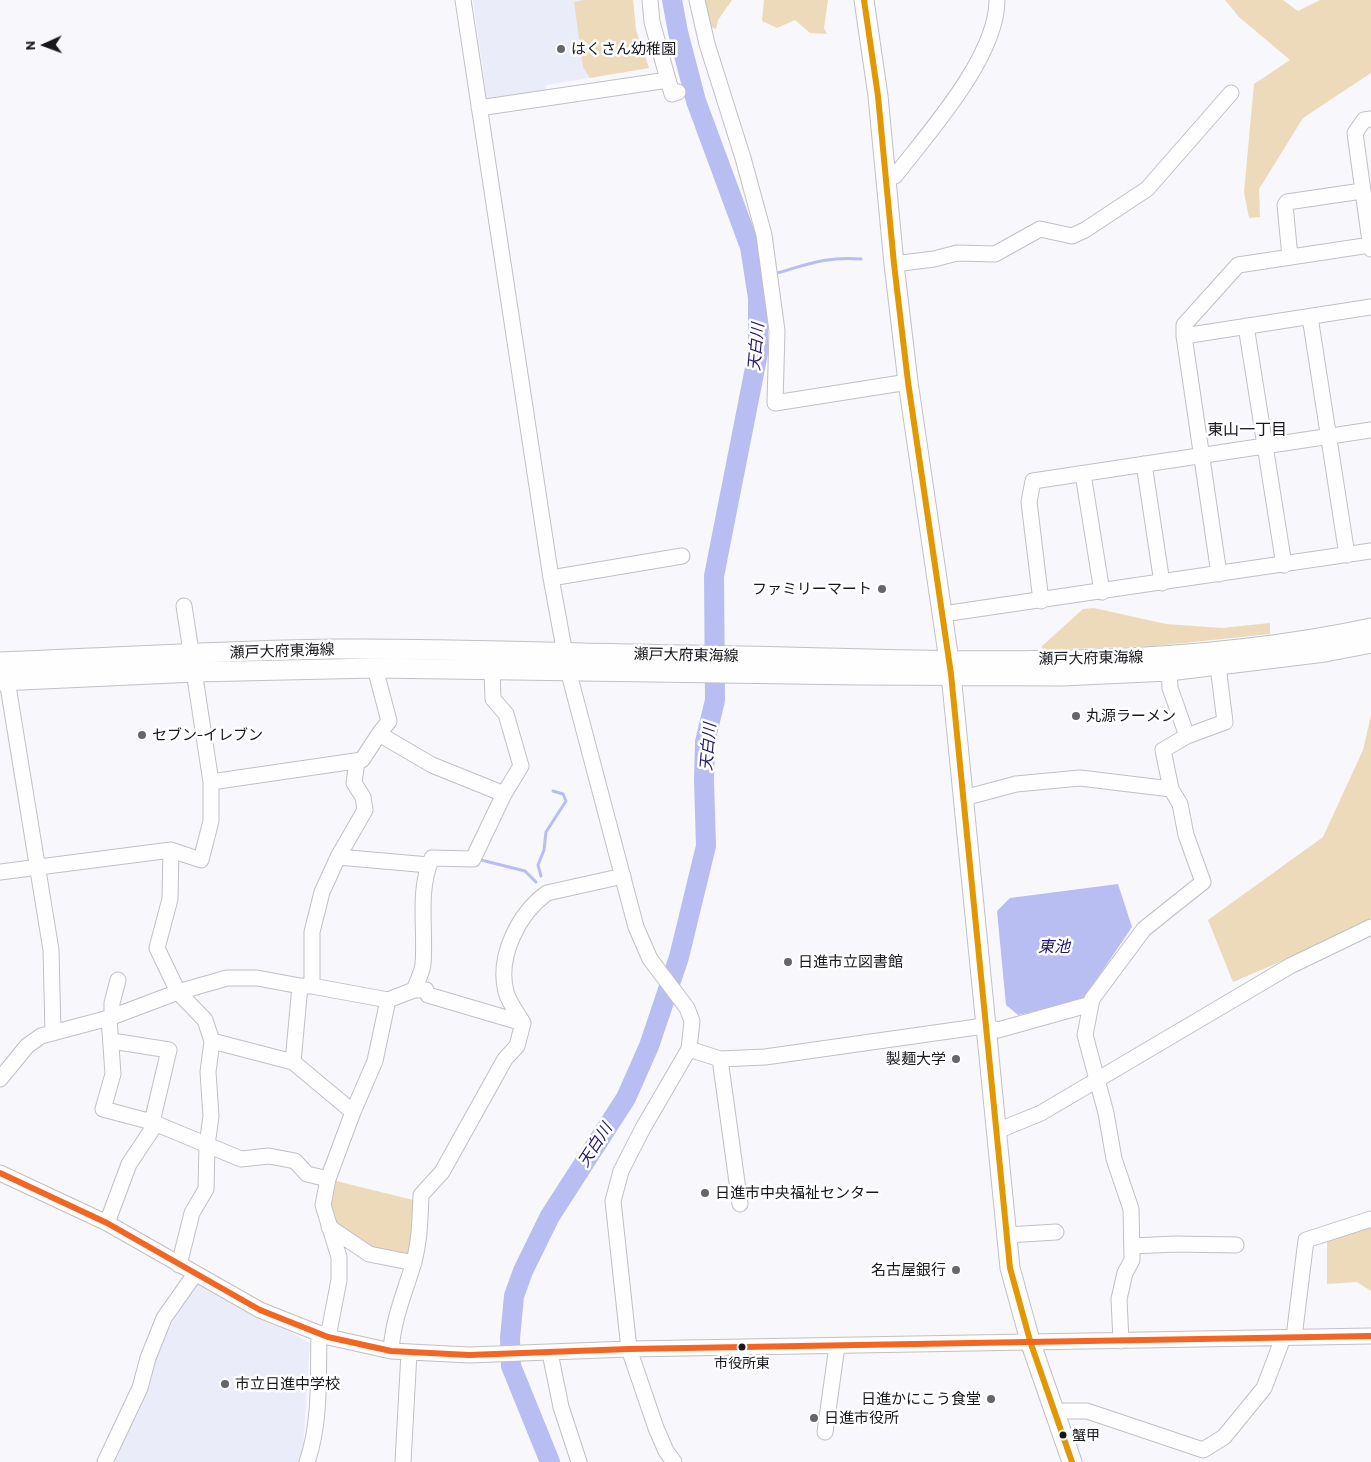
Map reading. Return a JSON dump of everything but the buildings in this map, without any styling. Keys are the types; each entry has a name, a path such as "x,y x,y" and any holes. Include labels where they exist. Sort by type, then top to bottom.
{"main road":[{"path":"864,0 887,178 894,264 908,382 950,667 964,798 984,1026 997,1131 1010,1268 1031,1344 1072,1462"},
{"name":"瀬戸大府東海線","path":"4,681 338,649 566,661 950,667 1174,656 1326,638 1371,628"},
{"name":"瀬戸大府東海線","path":"950,667 1062,676 1169,672 1325,652 1371,643"},
{"name":"瀬戸大府東海線","path":"0,662 194,663 492,669 566,661"}],"street":[{"path":"463,0 551,578 566,661 636,927 650,959 687,1008 692,1021 689,1049 625,1163 613,1201 629,1350 656,1428 666,1451 674,1462"},
{"path":"650,0 652,22 672,94 678,92"},
{"path":"697,0 707,44 748,175 764,234 778,331 775,403 908,382"},
{"path":"887,178 895,176 958,94 990,35 997,0"},
{"path":"480,108 668,80"},
{"path":"894,264 934,259 957,253 995,254 1040,229 1067,236 1085,230 1147,189 1231,93"},
{"path":"1371,119 1364,120 1355,133 1365,185 1371,249"},
{"path":"1290,257 1285,205 1287,202 1365,185"},
{"path":"1219,574 1184,336 1184,325 1238,265 1371,245"},
{"path":"1184,336 1371,307"},
{"path":"1310,317 1347,555"},
{"path":"1246,326 1284,565"},
{"path":"1041,601 1029,502 1033,481 1371,430"},
{"path":"1144,464 1162,583"},
{"path":"1083,474 1102,592"},
{"path":"943,614 1371,552"},
{"path":"551,578 682,556"},
{"path":"0,872 171,850 202,860 211,821 212,782 184,606"},
{"path":"1121,1340 1119,1299 1125,1273 1132,1260 1131,1209 1114,1159 1106,1113 1085,1035 1092,999 1144,929 1203,882 1186,835 1180,804 1171,788 1163,750 1187,736 1224,722 1218,666"},
{"path":"212,782 362,760 389,721 375,668"},
{"path":"414,990 423,966 422,908 429,864 432,858 473,859 504,794 521,766 506,714 493,699 492,669"},
{"path":"1169,672 1170,688 1187,736"},
{"path":"4,681 51,950 53,1032"},
{"path":"380,734 432,765 504,794"},
{"path":"292,1062 306,986 312,932 322,892 338,857 366,810 363,797 354,783 357,761"},
{"path":"964,798 1016,784 1080,778 1171,788"},
{"path":"171,850 170,899 157,948 178,992 205,1020 212,1041 208,1072 211,1116 207,1145 206,1189 192,1213 180,1265"},
{"path":"338,857 429,864"},
{"path":"391,1351 393,1326 414,1263 420,1230 420,1195 442,1172 506,1059 517,1046 523,1023 506,993 504,960 518,927 537,901 547,893 623,876"},
{"path":"997,1131 1041,1113 1290,966 1371,927"},
{"path":"0,1079 28,1046 41,1036 111,1017 178,992 227,978 256,978 388,1000 414,990 426,990 428,995 523,1023"},
{"path":"118,980 112,1003 111,1017 113,1074 103,1109 153,1123 241,1159 269,1156 295,1161 308,1174 328,1179"},
{"path":"307,1462 311,1451 317,1408 323,1335 339,1280 339,1257 324,1205 328,1179 353,1112 375,1062 388,1000"},
{"path":"689,1049 720,1059 765,1057 984,1026 998,1030 1091,1004"},
{"path":"107,1223 129,1164 153,1123 169,1050 112,1041"},
{"path":"212,1041 292,1062 353,1112"},
{"path":"720,1059 740,1204"},
{"path":"0,1173 107,1223 260,1310 323,1335 391,1351 469,1355 629,1350 1031,1344 1121,1340 1371,1336"},
{"path":"1054,1411 1087,1411 1204,1450 1224,1437 1264,1388 1289,1338 1306,1240 1371,1219"},
{"path":"329,1227 369,1254 414,1263"},
{"path":"1007,1235 1056,1232"},
{"path":"1133,1246 1175,1244 1236,1245"},
{"path":"105,1462 140,1388 148,1358 164,1318 194,1274"},
{"path":"1350,1337 1371,1344"},
{"path":"825,1432 837,1346"},
{"path":"404,1462 409,1353"},
{"path":"550,1353 561,1407 579,1462"}],"shaded area":[{"name":"はくさん幼稚園","path":"473,0 633,0 636,30 649,68 546,85 547,92 487,101"},
{"path":"584,0 633,0 636,30 649,68 590,78 583,67 574,2"},
{"path":"704,0 732,0 718,20 716,29 711,27"},
{"path":"764,0 828,0 824,28 827,34 810,33 795,20 777,28 762,21"},
{"path":"1225,0 1283,0 1298,11 1320,0 1371,0 1371,73 1303,118 1259,189 1260,217 1249,218 1244,192 1254,84 1290,60 1239,17"},
{"path":"1094,608 1166,624 1222,628 1270,623 1270,634 1155,646 1045,650 1041,647 1083,609"},
{"path":"1371,715 1371,918 1343,935 1233,982 1208,920 1323,837 1363,750"},
{"path":"336,1181 413,1200 414,1229 409,1254 400,1256 370,1247 334,1225 330,1205"},
{"path":"1371,1225 1371,1291 1357,1282 1327,1284 1327,1239"},
{"name":"市立日進中学校","path":"196,1280 310,1343 303,1449 299,1462 111,1462 146,1370"}],"water":[{"name":"東池","path":"1118,884 1132,927 1082,1001 1018,1015 1006,1005 997,911 1010,898"}],"waterway":[{"name":"天白川","path":"550,1462 511,1366 510,1338 514,1296 523,1271 550,1216 626,1098 649,1046 679,957 706,846 705,742 715,700 714,576 758,353 758,298 750,247 696,101 678,32 672,0"},
{"path":"774,274 827,260 861,259"},
{"path":"755,279 766,276"},
{"path":"541,876 538,865 544,850 546,832 566,801 563,794 553,791"},
{"path":"481,860 525,871 536,882"}],"transit line":[{"path":"864,0 878,96 894,264 908,382 951,674 1010,1268 1031,1344 1072,1462"},
{"path":"0,1173 107,1223 260,1310 328,1337 391,1351 469,1355 629,1349 1371,1336"}],"place":[{"name":"はくさん幼稚園","path":"561,49"},
{"name":"ファミリーマート","path":"882,589"},
{"name":"丸源ラーメン","path":"1076,716"},
{"name":"セブン-イレブン","path":"142,735"},
{"name":"日進市立図書館","path":"788,962"},
{"name":"製麺大学","path":"956,1059"},
{"name":"日進市中央福祉センター","path":"705,1193"},
{"name":"名古屋銀行","path":"956,1270"},
{"name":"市役所東","path":"742,1347"},
{"name":"市立日進中学校","path":"225,1384"},
{"name":"日進かにこう食堂","path":"991,1399"},
{"name":"日進市役所","path":"814,1418"},
{"name":"蟹甲","path":"1063,1435"}],"district":[{"name":"東山一丁目","path":"1247,430"}]}
